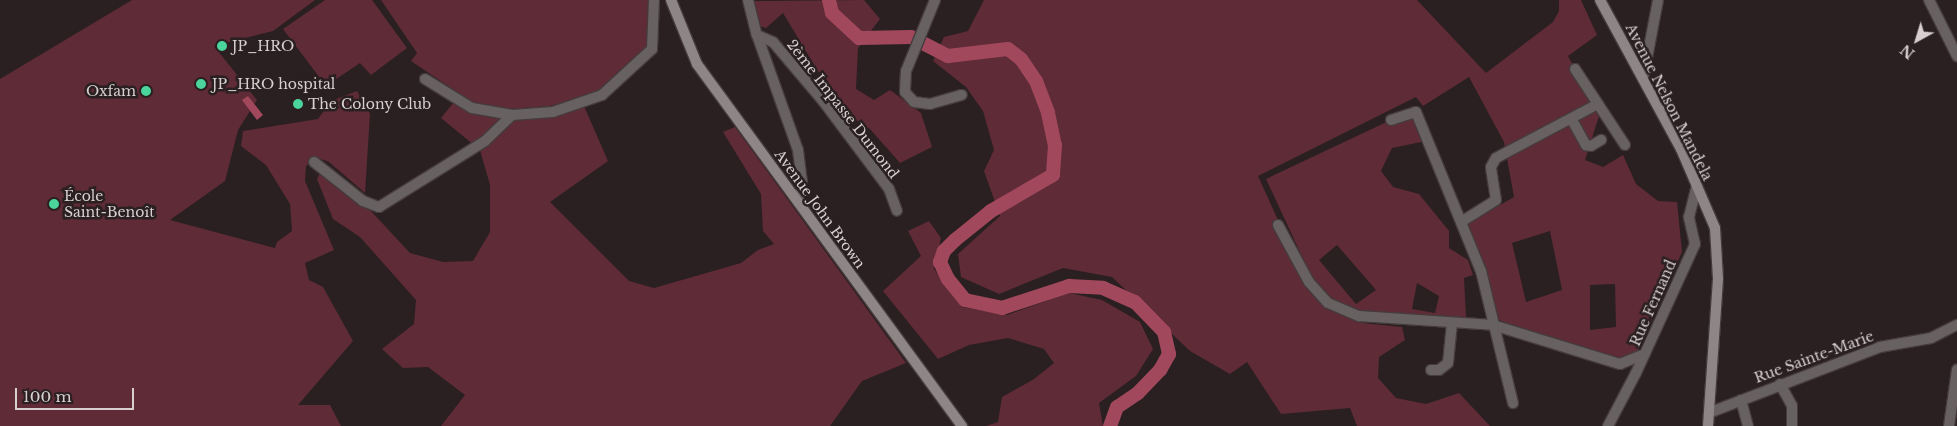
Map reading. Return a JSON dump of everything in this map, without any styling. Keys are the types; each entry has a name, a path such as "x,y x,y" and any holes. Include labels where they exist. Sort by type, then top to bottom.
{"main road":[{"name":"Avenue John Brown","path":"671,0 697,64 962,426"},
{"name":"Avenue Nelson Mandela","path":"1600,0 1644,79 1697,186 1715,228 1718,253 1711,412 1708,426"}],"street":[{"path":"425,79 472,108 512,115 553,112 589,104 602,95 652,49 654,0"},
{"path":"748,0 757,35 798,150 802,181 799,203"},
{"path":"935,0 906,71 907,98 930,104 962,95"},
{"path":"1644,79 1658,0"},
{"path":"1931,1 1957,56"},
{"name":"2ème Impasse Dumond","path":"757,35 774,42 829,109 889,189 897,210"},
{"path":"1575,69 1625,145"},
{"path":"1461,222 1496,200 1491,167 1496,158 1572,120 1598,104"},
{"path":"1391,120 1416,112 1481,271 1513,403"},
{"path":"314,162 363,201 379,207 485,141 512,115"},
{"path":"1572,120 1586,145 1591,146 1601,140"},
{"name":"Rue Fernand","path":"1608,426 1645,354 1695,244 1689,217 1697,186"},
{"path":"1278,225 1309,282 1328,303 1359,316 1493,325 1620,364 1645,354"},
{"path":"1430,370 1439,370 1448,363 1452,323"},
{"name":"Rue Sainte-Marie","path":"1711,412 1880,347 1932,338 1956,328"},
{"path":"1949,426 1957,370"},
{"path":"1780,384 1792,406 1792,426"},
{"path":"1742,400 1748,426"}],"shaded area":[{"path":"132,0 315,0 273,31 214,46 257,100 238,130 225,181 170,220 275,248 277,242 292,231 290,204 266,165 241,146 243,131 318,119 331,101 357,91 370,114 365,193 329,162 316,157 306,166 305,181 334,250 305,263 309,280 323,287 353,341 298,405 330,405 341,426 0,426 0,79"},
{"path":"325,0 372,0 407,48 371,75 360,63 326,86 283,29"},
{"path":"381,0 650,0 650,48 598,92 550,106 510,109 475,104 411,61 417,53"},
{"path":"864,0 880,19 858,48 856,89 874,100 890,90 921,113 932,147 900,163 870,129 842,111 783,13 766,28 759,26 752,1"},
{"path":"984,0 1417,0 1486,73 1553,22 1559,11 1559,0 1581,0 1597,35 1568,56 1599,116 1585,160 1603,167 1623,155 1636,184 1658,201 1677,202 1682,252 1636,355 1617,365 1590,361 1563,346 1499,320 1467,224 1514,197 1504,142 1469,77 1423,106 1416,97 1258,176 1308,286 1330,310 1362,323 1402,327 1405,340 1379,357 1378,378 1396,398 1426,404 1459,393 1490,426 1357,426 1350,408 1281,414 1247,362 1230,374 1190,351 1112,277 1063,268 999,294 961,277 958,254 1000,216 984,171 994,150 983,111 966,87 933,61 944,37 968,31","holes":["1550,231 1562,290 1526,302 1512,243","1615,284 1616,327 1590,330 1590,285"]},
{"path":"248,96 263,115 257,120 242,100"},
{"path":"454,102 471,114 503,119 584,106 608,161 550,202 629,281 654,288 741,263 758,250 774,244 763,231 761,194 723,132 735,127 906,363 862,381 830,426 441,426 465,395 428,367 403,368 382,349 414,324 416,300 360,237 333,219 317,179 321,171 370,210 410,253 443,262 473,261 490,232 490,185 480,150 441,118"},
{"path":"1412,110 1426,141 1392,148 1381,171 1393,187 1419,194 1449,231 1449,248 1468,260 1473,275 1464,278 1466,317 1362,312 1333,301 1313,280 1266,179","holes":["1337,245 1376,290 1356,304 1319,260","1417,283 1439,296 1435,313 1412,309"]},
{"path":"929,221 941,238 934,269 962,307 1007,315 1069,293 1102,300 1140,322 1153,349 1136,376 1099,403 1103,426 986,426 998,422 1002,397 1034,379 1054,363 1044,349 1008,338 969,345 938,359 883,291 921,256 908,231"}],"waterway":[{"path":"829,0 832,13 859,38 911,37 948,56 1008,49 1021,59 1036,81 1048,113 1055,145 1053,175 991,211 955,240 944,251 940,262 948,279 965,300 1002,308 1069,286 1103,288 1135,302 1164,332 1169,354 1160,370 1138,393 1117,407 1110,426"}],"place":[{"name":"JP_HRO","path":"222,46"},
{"name":"JP_HRO hospital","path":"201,84"},
{"name":"Oxfam","path":"146,91"},
{"name":"The Colony Club","path":"298,104"},
{"name":"École Saint-Benoît","path":"54,204"}]}
